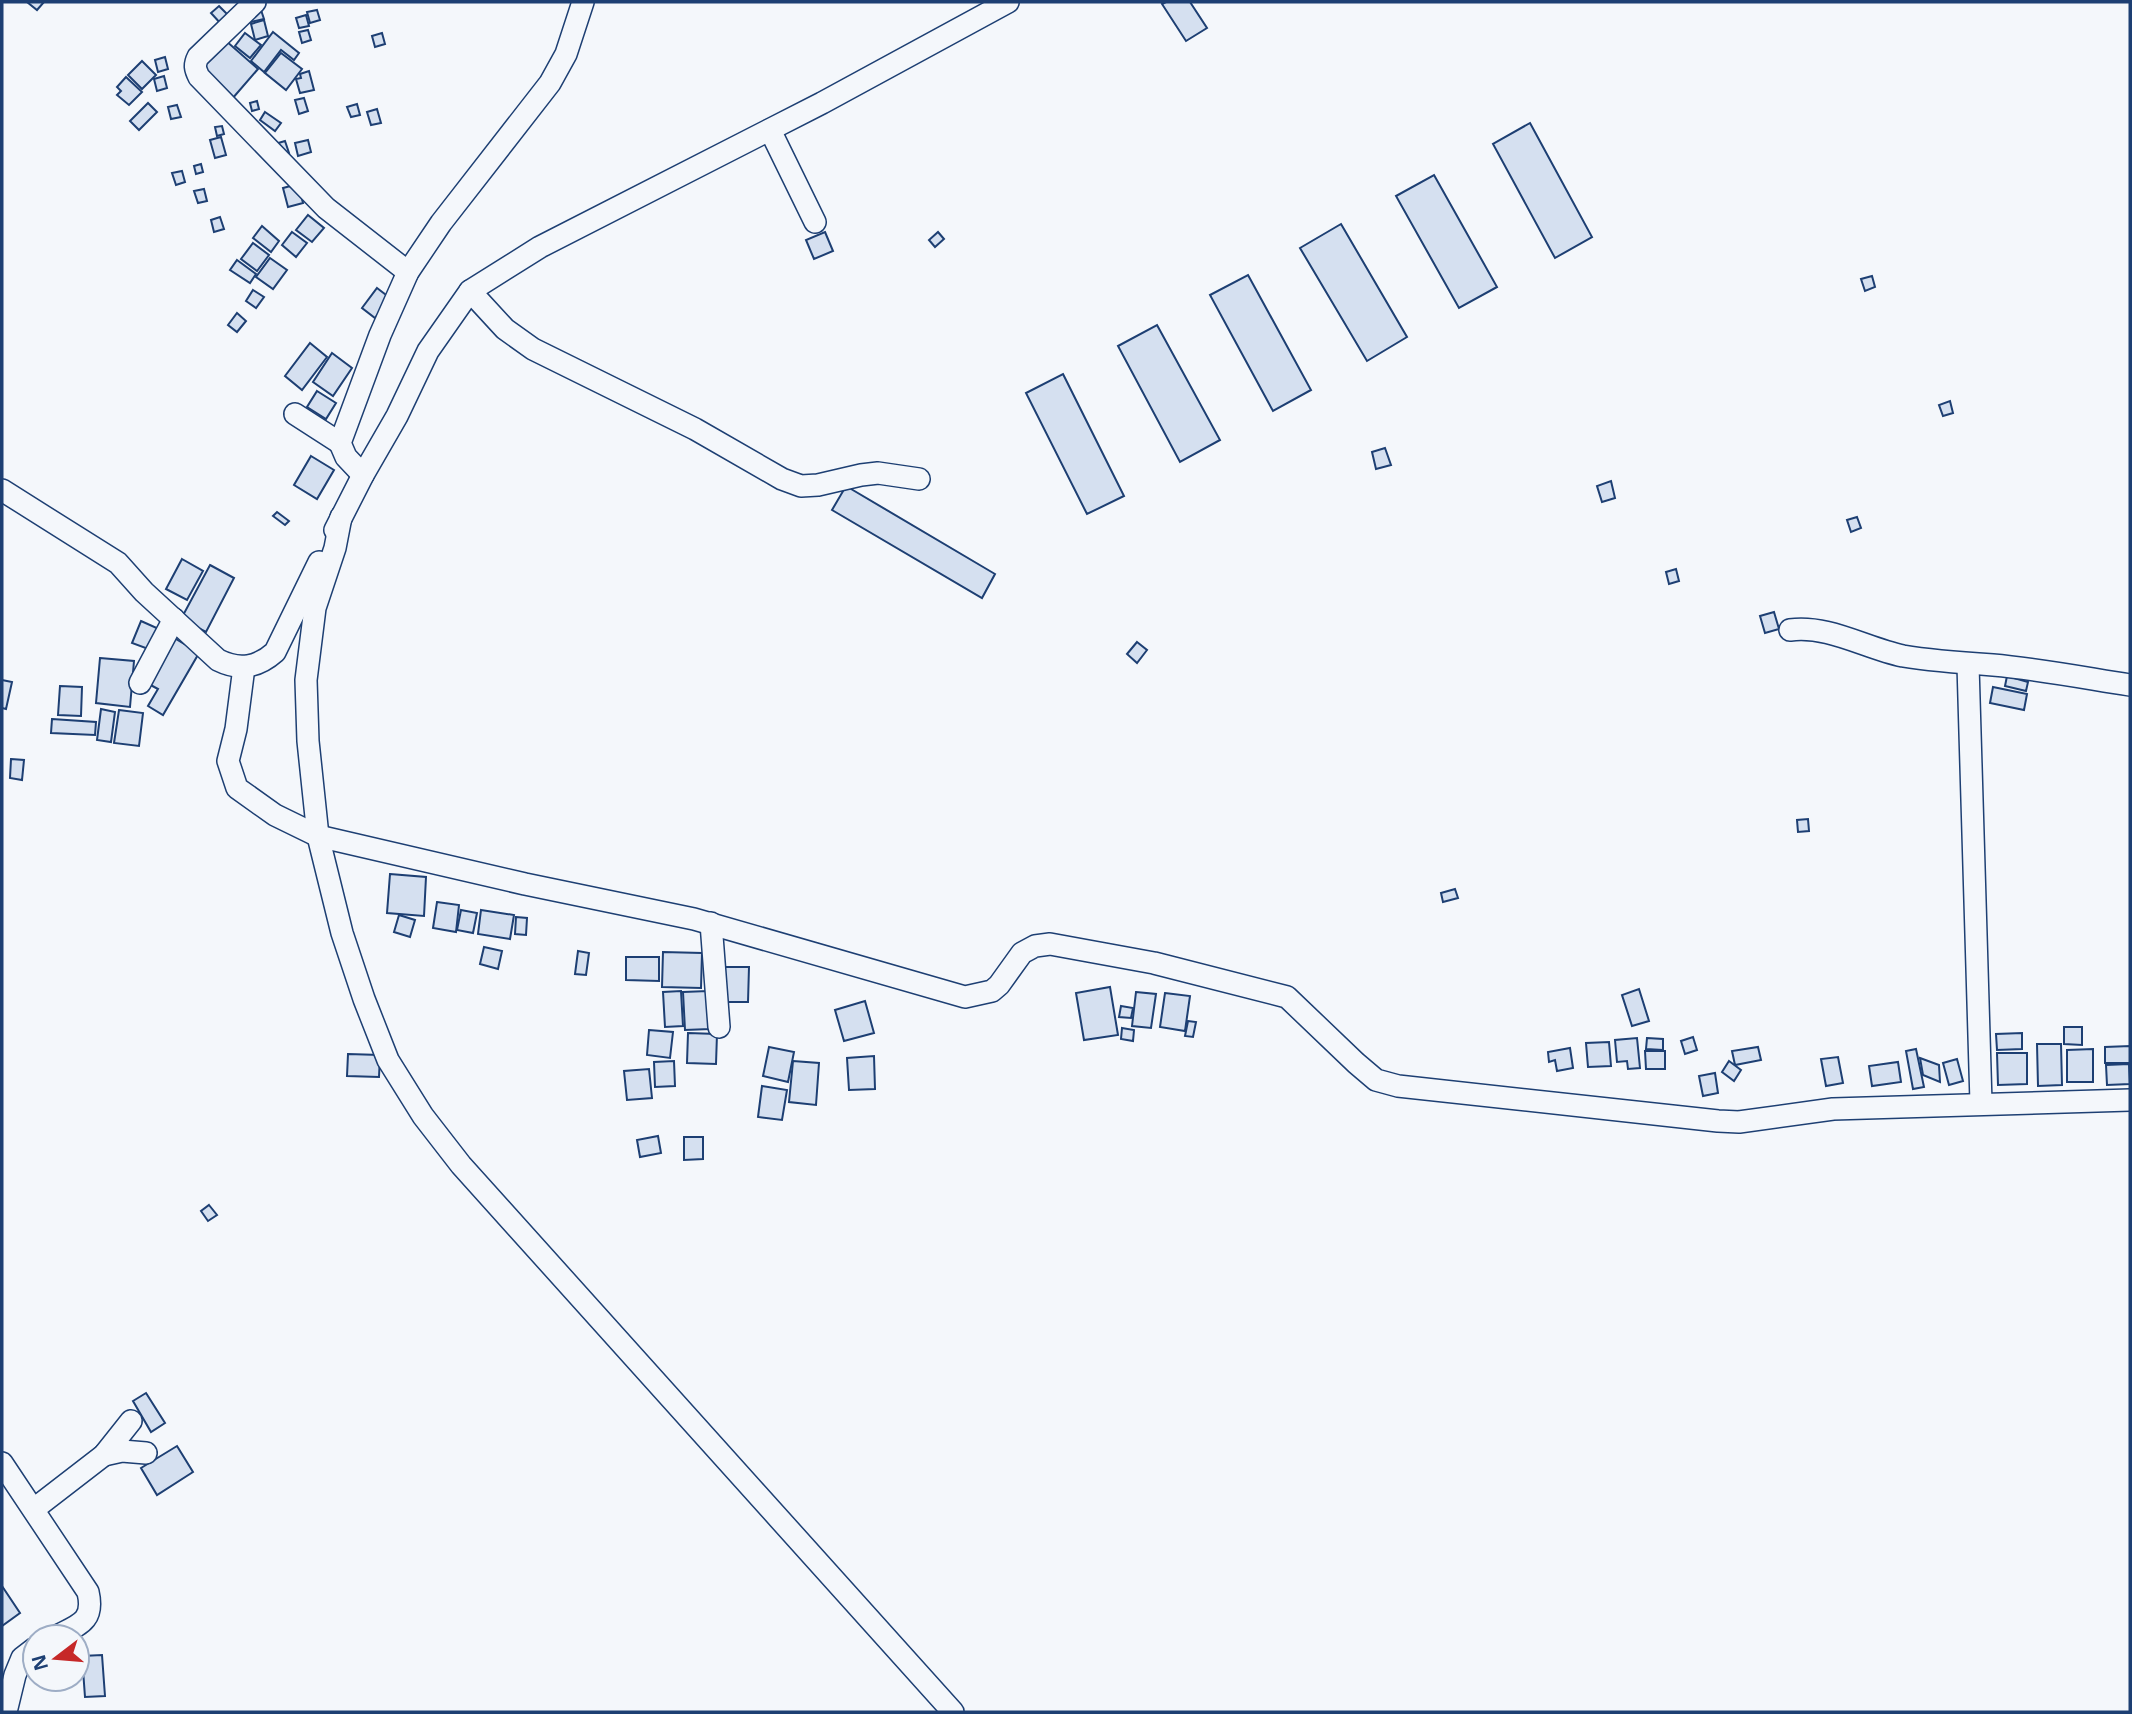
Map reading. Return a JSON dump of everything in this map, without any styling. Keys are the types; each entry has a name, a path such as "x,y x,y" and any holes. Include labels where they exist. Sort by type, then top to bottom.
{"street":[{"path":"254,2 198,57 196,72 326,208 408,272"},
{"path":"340,443 380,335 408,272 441,223 550,83 566,54 583,2"},
{"path":"2,490 118,563 144,592 218,660 228,665 244,667 266,660 275,652 341,517 397,416 428,351 470,291 540,247 822,103 1008,2"},
{"path":"770,130 815,222"},
{"path":"470,291 505,329 533,349 695,429 782,479 801,486 861,475 878,474 919,479"},
{"path":"295,414 340,443 346,457 363,475"},
{"path":"341,517 335,548 315,608 306,680 308,741 318,836 342,933 388,1060 423,1116 461,1165 953,1712"},
{"path":"140,683 174,619"},
{"path":"1790,630 1817,629 1882,651 2130,685"},
{"path":"1968,664 1981,1103"},
{"path":"244,667 236,729 228,761 237,788 275,815 318,836 524,884 711,923 965,997 992,991 1022,953 1035,946 1050,944 1154,963 1287,997 1376,1080 1398,1086 1739,1122 1833,1109 2130,1100"},
{"path":"711,923 719,1027"},
{"path":"34,1509 104,1455 131,1421"},
{"path":"104,1455 122,1451 146,1453"},
{"path":"2,1463 88,1592 90,1610 82,1623"},
{"path":"6,1712 21,1660"}],"building":[{"path":"27,2 44,2 37,10"},
{"path":"1190,2 1207,28 1186,41 1162,4"},
{"path":"219,6 230,17 222,25 211,13"},
{"path":"261,10 264,19 251,22 248,14"},
{"path":"317,10 320,20 310,23 307,12"},
{"path":"306,15 309,26 299,28 296,18"},
{"path":"264,20 268,36 255,40 251,24"},
{"path":"308,30 311,40 302,43 299,32"},
{"path":"273,32 299,53 294,60 281,50 264,72 251,61"},
{"path":"245,33 261,45 250,58 235,46"},
{"path":"382,33 385,44 375,47 372,36"},
{"path":"225,40 258,69 232,99 199,70"},
{"path":"281,53 302,69 286,90 265,73"},
{"path":"165,57 168,69 158,72 155,60"},
{"path":"142,61 156,75 142,89 128,75"},
{"path":"309,71 314,90 300,93 296,79 301,78 300,74"},
{"path":"164,76 167,88 157,91 154,79"},
{"path":"126,77 142,92 129,105 117,95 121,91 117,87"},
{"path":"304,98 308,111 299,114 295,100"},
{"path":"257,101 259,109 252,111 250,103"},
{"path":"148,103 157,112 139,130 130,121"},
{"path":"357,104 360,115 351,117 347,107"},
{"path":"177,105 181,117 171,119 168,107"},
{"path":"377,109 381,123 371,125 367,112"},
{"path":"265,112 281,123 275,131 260,120"},
{"path":"1530,123 1592,237 1555,258 1493,144"},
{"path":"222,126 224,134 217,136 215,127"},
{"path":"221,137 226,155 215,158 210,140"},
{"path":"308,140 311,152 298,156 295,143"},
{"path":"285,141 289,153 279,155 275,144"},
{"path":"201,164 203,172 196,174 194,166"},
{"path":"182,171 185,182 176,185 172,173"},
{"path":"1434,175 1497,287 1459,308 1396,196"},
{"path":"298,184 303,203 288,207 283,188"},
{"path":"204,189 207,201 198,203 194,191"},
{"path":"308,215 324,228 312,242 296,230"},
{"path":"220,217 224,229 214,232 211,220"},
{"path":"1341,224 1407,337 1367,361 1300,248"},
{"path":"262,226 279,241 271,252 253,238"},
{"path":"292,232 307,243 296,257 282,245"},
{"path":"825,232 833,251 814,259 806,240"},
{"path":"938,232 944,239 935,247 929,240"},
{"path":"253,243 269,255 257,271 241,259"},
{"path":"270,258 287,270 273,289 256,277"},
{"path":"237,260 256,274 250,283 230,270"},
{"path":"1248,275 1311,390 1273,411 1210,295"},
{"path":"1872,276 1875,287 1865,291 1861,279"},
{"path":"377,288 390,298 375,318 362,308"},
{"path":"253,290 264,297 256,308 246,301"},
{"path":"237,313 246,321 237,332 228,325"},
{"path":"1157,325 1220,440 1180,462 1118,346"},
{"path":"310,343 327,357 302,390 285,376"},
{"path":"332,353 352,368 333,396 313,382"},
{"path":"1063,374 1124,496 1087,514 1026,393"},
{"path":"317,391 336,403 326,419 307,407"},
{"path":"1950,401 1953,413 1943,416 1939,405"},
{"path":"1385,448 1391,465 1376,469 1372,452"},
{"path":"311,456 334,470 317,499 294,485"},
{"path":"1611,481 1615,498 1602,502 1597,486"},
{"path":"846,486 995,574 982,598 832,510"},
{"path":"277,512 289,521 285,525 273,516"},
{"path":"1857,517 1861,528 1851,532 1847,520"},
{"path":"182,559 203,571 187,600 166,589"},
{"path":"210,565 234,578 206,632 181,619"},
{"path":"1676,569 1679,581 1669,584 1666,572"},
{"path":"1774,612 1779,629 1765,633 1760,616"},
{"path":"141,621 159,629 151,650 132,643"},
{"path":"171,636 199,653 163,715 148,706 158,689 145,682"},
{"path":"1137,642 1147,650 1137,663 1127,654"},
{"path":"100,658 134,661 130,707 96,703"},
{"path":"2007,676 2028,682 2026,691 2005,686"},
{"path":"2,680 12,682 6,709 2,708"},
{"path":"60,686 82,687 81,716 58,715"},
{"path":"1993,687 2027,694 2024,710 1990,703"},
{"path":"101,709 115,712 111,742 97,740"},
{"path":"119,710 143,713 139,746 114,743"},
{"path":"52,719 96,722 95,735 51,733"},
{"path":"11,759 24,760 22,780 10,778"},
{"path":"1808,819 1809,831 1798,832 1797,820"},
{"path":"390,874 426,877 424,916 387,913"},
{"path":"1455,889 1458,898 1443,902 1441,893"},
{"path":"437,902 459,905 456,932 433,928"},
{"path":"461,910 477,913 473,933 457,930"},
{"path":"481,910 514,915 510,939 478,934"},
{"path":"399,915 415,920 410,937 394,932"},
{"path":"516,917 527,918 526,935 515,934"},
{"path":"484,947 502,951 498,969 480,964"},
{"path":"578,951 589,953 586,975 575,974"},
{"path":"663,952 702,953 701,988 662,987"},
{"path":"626,957 659,957 659,981 626,980"},
{"path":"724,967 749,967 748,1002 724,1002"},
{"path":"1110,987 1118,1035 1084,1040 1076,993"},
{"path":"1639,989 1649,1021 1632,1026 1622,995"},
{"path":"681,991 683,1026 665,1027 663,992"},
{"path":"708,991 710,1029 685,1030 683,992"},
{"path":"1136,992 1156,994 1151,1028 1132,1026"},
{"path":"1165,993 1190,996 1185,1031 1160,1027"},
{"path":"865,1001 874,1033 844,1041 835,1010"},
{"path":"1121,1006 1133,1008 1131,1018 1119,1017"},
{"path":"1188,1021 1196,1022 1193,1037 1185,1036"},
{"path":"2064,1027 2082,1027 2082,1045 2064,1044"},
{"path":"1122,1028 1134,1030 1133,1041 1121,1039"},
{"path":"649,1030 673,1032 670,1058 647,1055"},
{"path":"688,1033 717,1034 716,1064 687,1063"},
{"path":"2022,1033 2022,1049 1997,1050 1996,1034"},
{"path":"1693,1037 1697,1050 1685,1054 1681,1041"},
{"path":"1637,1038 1640,1068 1628,1069 1627,1061 1617,1062 1615,1040"},
{"path":"1647,1038 1663,1039 1663,1050 1646,1049"},
{"path":"1609,1042 1611,1066 1588,1067 1586,1043"},
{"path":"2037,1044 2061,1044 2062,1085 2038,1086"},
{"path":"2130,1046 2130,1063 2105,1063 2105,1047"},
{"path":"769,1047 794,1052 788,1082 763,1076"},
{"path":"1758,1047 1761,1060 1735,1065 1732,1051"},
{"path":"1570,1048 1573,1068 1557,1071 1555,1060 1549,1062 1548,1052"},
{"path":"1916,1049 1924,1087 1913,1089 1906,1051"},
{"path":"2093,1049 2093,1082 2067,1082 2067,1050"},
{"path":"1645,1051 1665,1051 1665,1069 1646,1069"},
{"path":"1997,1053 2027,1053 2027,1084 1998,1085"},
{"path":"348,1054 380,1055 379,1077 347,1076"},
{"path":"874,1056 875,1089 849,1090 847,1058"},
{"path":"1838,1057 1843,1083 1826,1086 1821,1059"},
{"path":"1920,1058 1939,1065 1940,1082 1923,1075"},
{"path":"1957,1059 1963,1081 1949,1085 1943,1063"},
{"path":"674,1061 675,1086 655,1087 654,1062"},
{"path":"793,1061 819,1063 816,1105 789,1102"},
{"path":"1729,1061 1741,1070 1734,1081 1722,1072"},
{"path":"1898,1062 1901,1082 1872,1086 1869,1066"},
{"path":"2129,1064 2130,1084 2107,1085 2106,1065"},
{"path":"649,1069 652,1098 627,1100 624,1071"},
{"path":"1715,1073 1718,1093 1703,1096 1699,1076"},
{"path":"762,1086 787,1090 782,1120 758,1117"},
{"path":"658,1136 661,1153 640,1157 637,1140"},
{"path":"684,1137 703,1137 703,1159 684,1160"},
{"path":"209,1205 217,1215 208,1221 201,1211"},
{"path":"146,1393 165,1423 151,1432 133,1401"},
{"path":"177,1446 193,1472 157,1495 141,1468"},
{"path":"2,1586 20,1613 2,1626"},
{"path":"102,1655 105,1696 85,1697 85,1693 91,1693 91,1656"}]}
